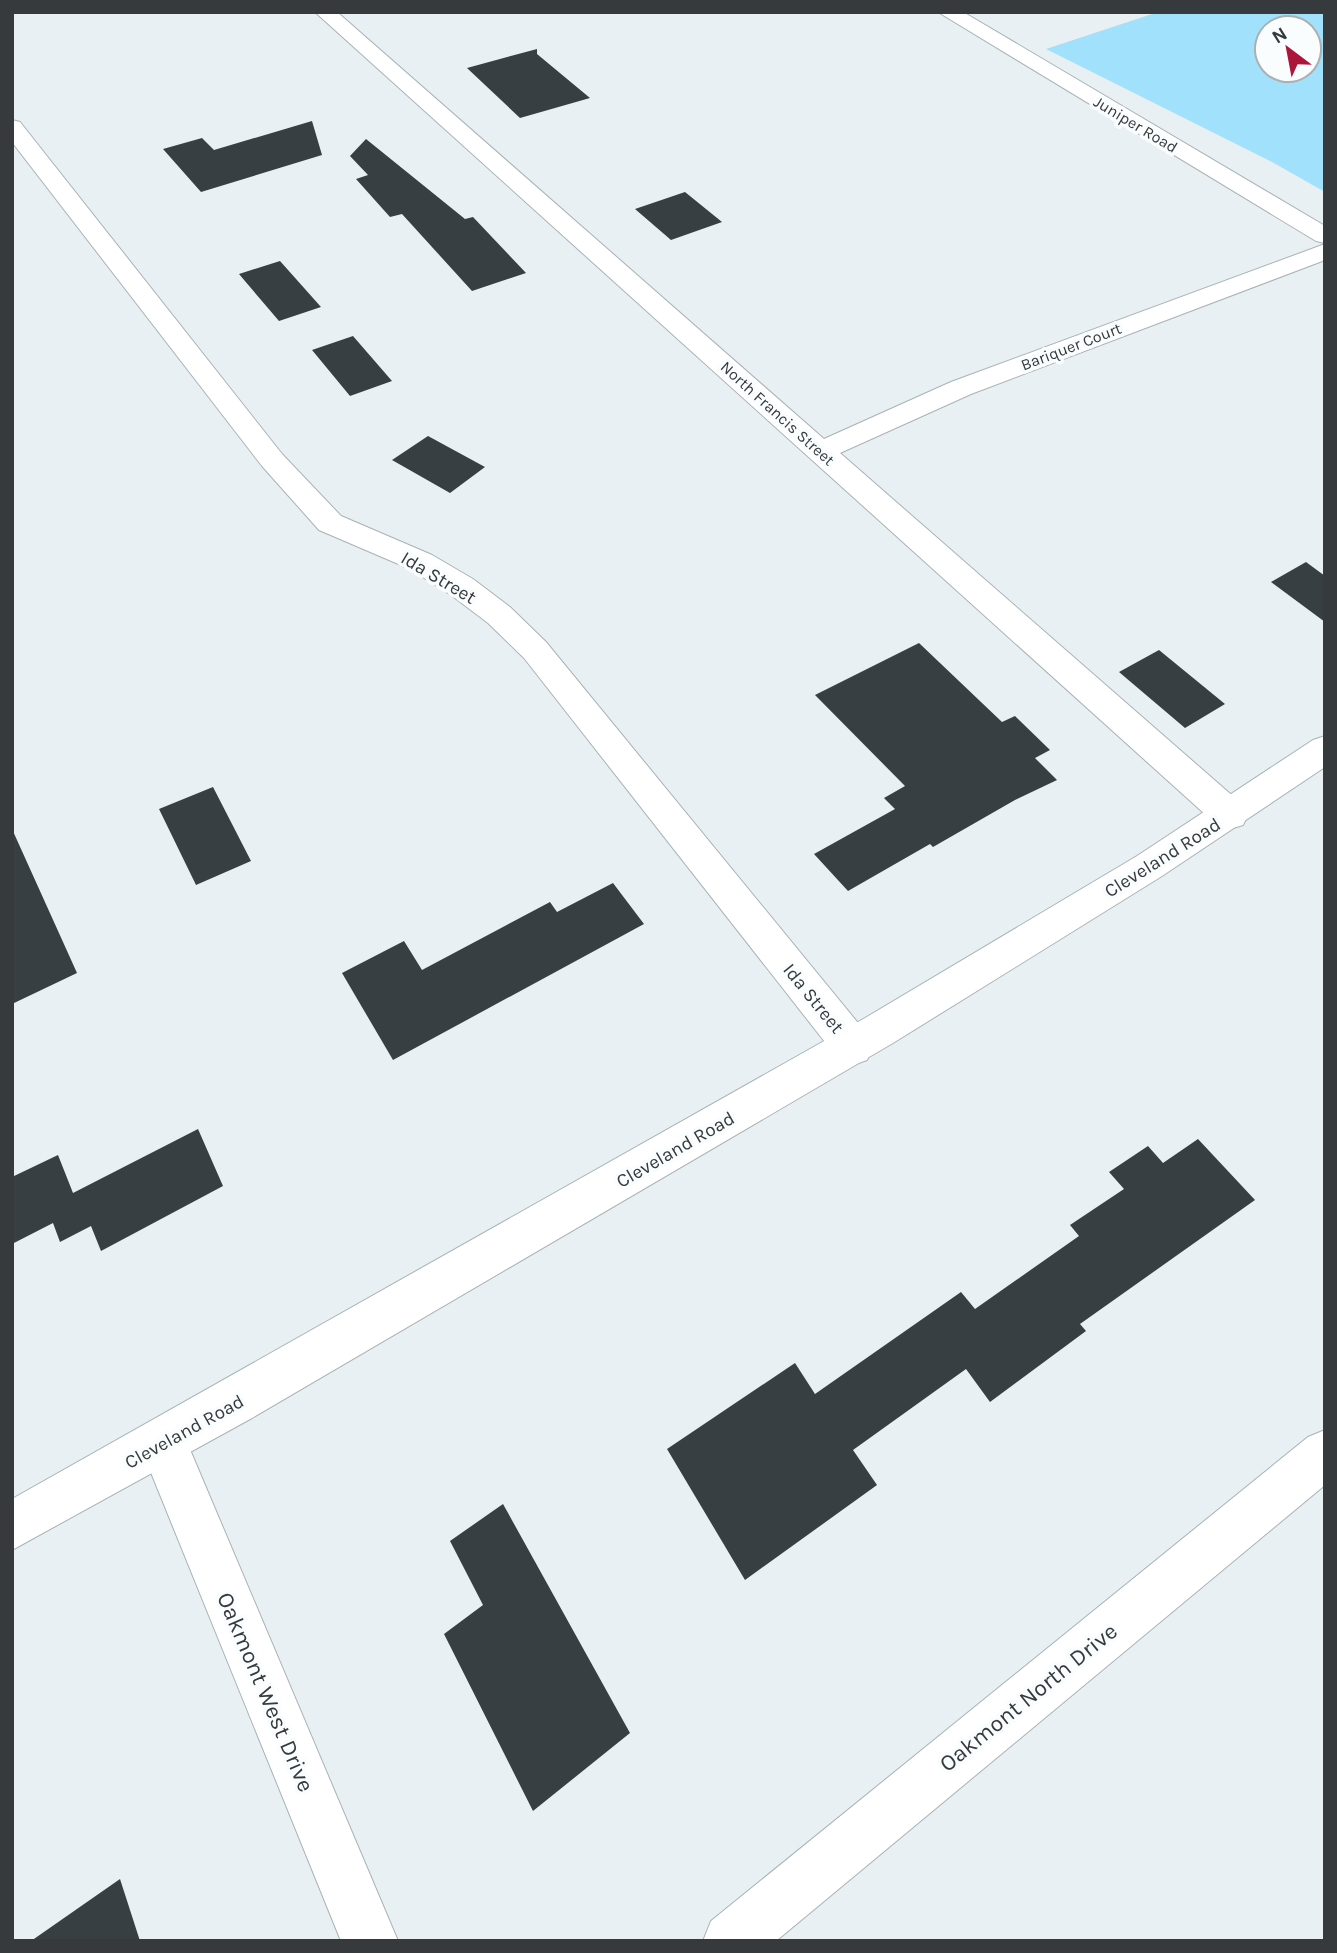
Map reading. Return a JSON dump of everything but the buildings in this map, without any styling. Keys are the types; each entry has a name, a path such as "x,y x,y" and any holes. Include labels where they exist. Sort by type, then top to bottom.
{"street":[{"name":"North Francis Street","path":"325,12 1230,815"},
{"name":"Juniper Road","path":"948,12 1325,236"},
{"name":"Ida Street","path":"12,127 256,440 330,523 421,562 499,615 536,650 853,1047"},
{"name":"Bariquer Court","path":"821,451 961,388 1325,251"},
{"name":"Cleveland Road","path":"12,1526 163,1443 853,1047 1230,815 1325,749"},
{"name":"Oakmont West Drive","path":"163,1443 370,1941"},
{"name":"Oakmont North Drive","path":"732,1941 1325,1454"}],"shaded area":[{"path":"1158,12 1325,12 1325,192 1272,162 1046,49"}]}
